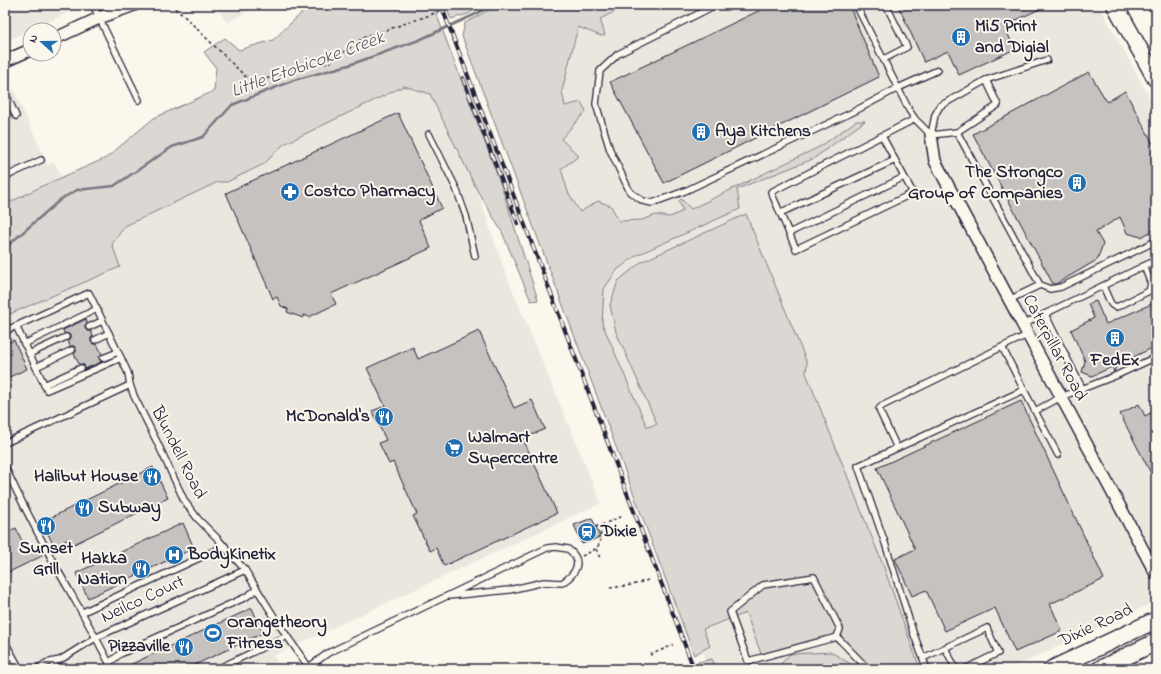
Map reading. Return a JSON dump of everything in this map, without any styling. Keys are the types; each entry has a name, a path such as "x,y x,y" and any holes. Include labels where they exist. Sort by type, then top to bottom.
{"main road":[{"path":"1115,5 1156,79"},
{"name":"Dixie Road","path":"1052,669 1156,620"},
{"path":"1100,669 1156,642"}],"street":[{"path":"62,35 99,18 134,5"},
{"path":"5,62 22,54"},
{"name":"Caterpillar Road","path":"931,135 935,162 1156,574"}],"lane":[{"path":"93,5 139,100"},
{"path":"716,5 618,54 600,71 596,104 610,150 630,192 643,201 652,203 685,191 853,112 898,88 938,70"},
{"path":"856,5 915,119 931,135"},
{"path":"884,59 907,47 886,5"},
{"path":"931,135 935,116 940,106 986,80 1047,60"},
{"path":"931,135 957,132 998,105 986,80"},
{"path":"5,92 16,116"},
{"path":"882,136 913,193 796,249 771,192 915,119"},
{"path":"957,132 1040,285 1050,289 1061,287 1156,241"},
{"path":"429,134 456,188 466,216 475,256"},
{"path":"5,177 41,160"},
{"path":"780,213 895,160"},
{"path":"789,233 904,177"},
{"path":"897,448 880,412 879,409 882,406 1002,347 1045,314 1156,260"},
{"path":"1103,286 1111,304 1115,307 1119,306 1149,291 1152,284 1144,266"},
{"path":"1009,300 1040,285"},
{"name":"Blundell Road","path":"16,326 89,293 128,373 130,385 185,502 198,519 225,546 245,570 287,636 310,668"},
{"path":"24,344 97,309"},
{"path":"1045,314 1082,388"},
{"path":"89,326 102,321"},
{"path":"5,331 16,326 47,390 121,358"},
{"path":"95,340 109,334"},
{"path":"29,354 66,337"},
{"path":"1002,347 1058,455"},
{"path":"36,367 72,350"},
{"path":"103,358 118,352"},
{"path":"1035,411 1061,397 1115,376 1156,357"},
{"path":"44,385 81,368"},
{"path":"5,443 130,385"},
{"path":"927,669 858,466 1024,390"},
{"path":"5,467 23,506 97,637 112,669"},
{"path":"82,612 225,546"},
{"path":"310,668 328,653 547,548 568,548 576,558 577,566 574,574 562,583 544,582 509,590 448,596"},
{"name":"Neilco Court","path":"37,669 46,663 56,661 97,637 245,570"},
{"path":"814,577 840,629 837,637 748,660 730,612 763,585 814,577"},
{"path":"109,663 120,654 246,596 256,589"},
{"path":"923,658 987,628 998,653 965,669"},
{"path":"217,669 287,636"},
{"path":"837,637 868,669"},
{"path":"5,642 20,669"},
{"path":"945,648 956,669"},
{"path":"52,669 56,661"}],"path":[{"path":"170,5 183,15 248,79 275,78 299,66 329,63 363,38 430,15 452,5"},
{"path":"596,527 623,516"},
{"path":"576,558 596,549 602,540 599,526"},
{"path":"596,549 600,558"},
{"path":"610,588 632,585 648,580"},
{"path":"650,655 673,645"}],"shaded area":[{"path":"5,5 84,5 48,22 22,22 22,34 5,42"},
{"path":"216,5 259,5 227,23"},
{"path":"310,5 433,5 501,185 538,300 531,301 502,232 477,190 430,94 404,86 284,144 264,164 227,182 218,182 125,226 112,244 120,267 5,316 5,205 42,186 106,158 154,118 214,91 216,68 204,52 225,38 239,50 273,40"},
{"path":"459,5 485,5 468,14 451,19 448,12"},
{"path":"498,5 628,5 600,19 605,35 601,36 578,27 562,91 565,106 581,102 586,111 561,139 579,156 561,169 568,192 580,212 598,201 611,206 619,221 642,220 656,215 670,217 683,211 679,201 681,199 691,209 821,146 856,121 865,121 813,159 737,189 740,209 637,255 617,270 604,289 602,323 647,427 657,424 616,332 610,305 618,281 641,262 746,214 807,363 806,373 883,565 920,669 893,669 893,667 890,669 868,669 853,652 826,636 761,654 746,613 703,629 710,646 694,655 462,36 465,23"},
{"path":"560,5 1099,5 1156,109 1156,601 1010,669 709,669 478,56"},
{"path":"10,82 48,165 54,162 61,176 5,205 5,84"},
{"path":"404,86 430,94 477,190 505,272 601,503 273,656 283,669 5,669 5,316 120,267 112,244 125,226 218,182 227,182 264,164 284,144"},
{"path":"831,652 849,663 855,669 776,669 790,654"},
{"path":"712,659 717,669 700,669 698,662"}],"building":[{"name":"Aya Kitchens","path":"771,5 849,5 879,77 664,183 610,82"},
{"name":"Mi5 Print and Digial","path":"898,5 1048,5 1004,26 1015,49 959,75 948,51 924,62"},
{"name":"The Strongco Group of Companies","path":"1089,72 1107,102 1125,91 1156,149 1156,229 1141,237 1127,233 1120,217 1096,232 1103,244 1097,260 1056,284 1053,284 973,134"},
{"path":"398,113 442,208 419,220 431,248 331,294 336,304 309,317 304,315 303,318 287,312 288,309 281,306 277,297 273,299 226,193"},
{"name":"FedEx","path":"1096,301 1106,324 1156,302 1156,346 1117,365 1114,372 1112,367 1092,376 1082,372 1085,361 1071,330 1094,318 1088,304"},
{"path":"86,319 87,323 85,328 87,331 91,331 93,336 91,338 91,342 93,344 97,344 102,354 99,358 101,362 85,369 84,365 79,364 74,354 76,349 74,346 70,346 68,341 70,335 64,333 63,330"},
{"name":"Walmart Supercentre","path":"479,331 514,408 532,400 545,429 523,439 557,513 444,566 436,548 430,551 413,516 417,514 393,462 389,464 379,443 386,440 372,411 385,406 367,368 413,347 418,359"},
{"path":"14,340 27,369 5,379 5,344"},
{"path":"1021,401 1104,579 1050,604 1062,631 1015,652 995,608 945,631 926,590 912,596 895,559 915,549 877,468"},
{"path":"1139,404 1145,416 1156,410 1156,483 1120,414"},
{"path":"153,467 168,498 72,545 69,539 54,546 42,522"},
{"path":"592,518 600,537 582,544 574,525"},
{"path":"183,523 194,548 88,598 76,573"},
{"path":"16,528 27,552 37,547 42,556 5,574 5,533"},
{"path":"252,608 263,633 186,669 121,669"}],"waterway":[{"name":"Little Etobicoke Creek","path":"5,248 61,199 77,190 114,186 172,147 203,137 232,105 294,80 349,65 419,40 492,5"}],"railway":[{"path":"441,5 694,669"},
{"path":"463,78 518,224"}],"place":[{"name":"Mi5 Print and Digial","path":"961,37"},
{"name":"Aya Kitchens","path":"701,132"},
{"name":"The Strongco Group of Companies","path":"1077,183"},
{"name":"Costco Pharmacy","path":"290,192"},
{"name":"FedEx","path":"1115,338"},
{"name":"McDonald's","path":"384,417"},
{"name":"Walmart Supercentre","path":"454,448"},
{"name":"Halibut House","path":"152,477"},
{"name":"Subway","path":"84,508"},
{"name":"Sunset Grill","path":"46,526"},
{"name":"Dixie","path":"587,532"},
{"name":"BodyKinetix","path":"174,555"},
{"name":"Hakka Nation","path":"141,569"},
{"name":"Orangetheory Fitness","path":"213,633"},
{"name":"Pizzaville","path":"184,647"}]}
